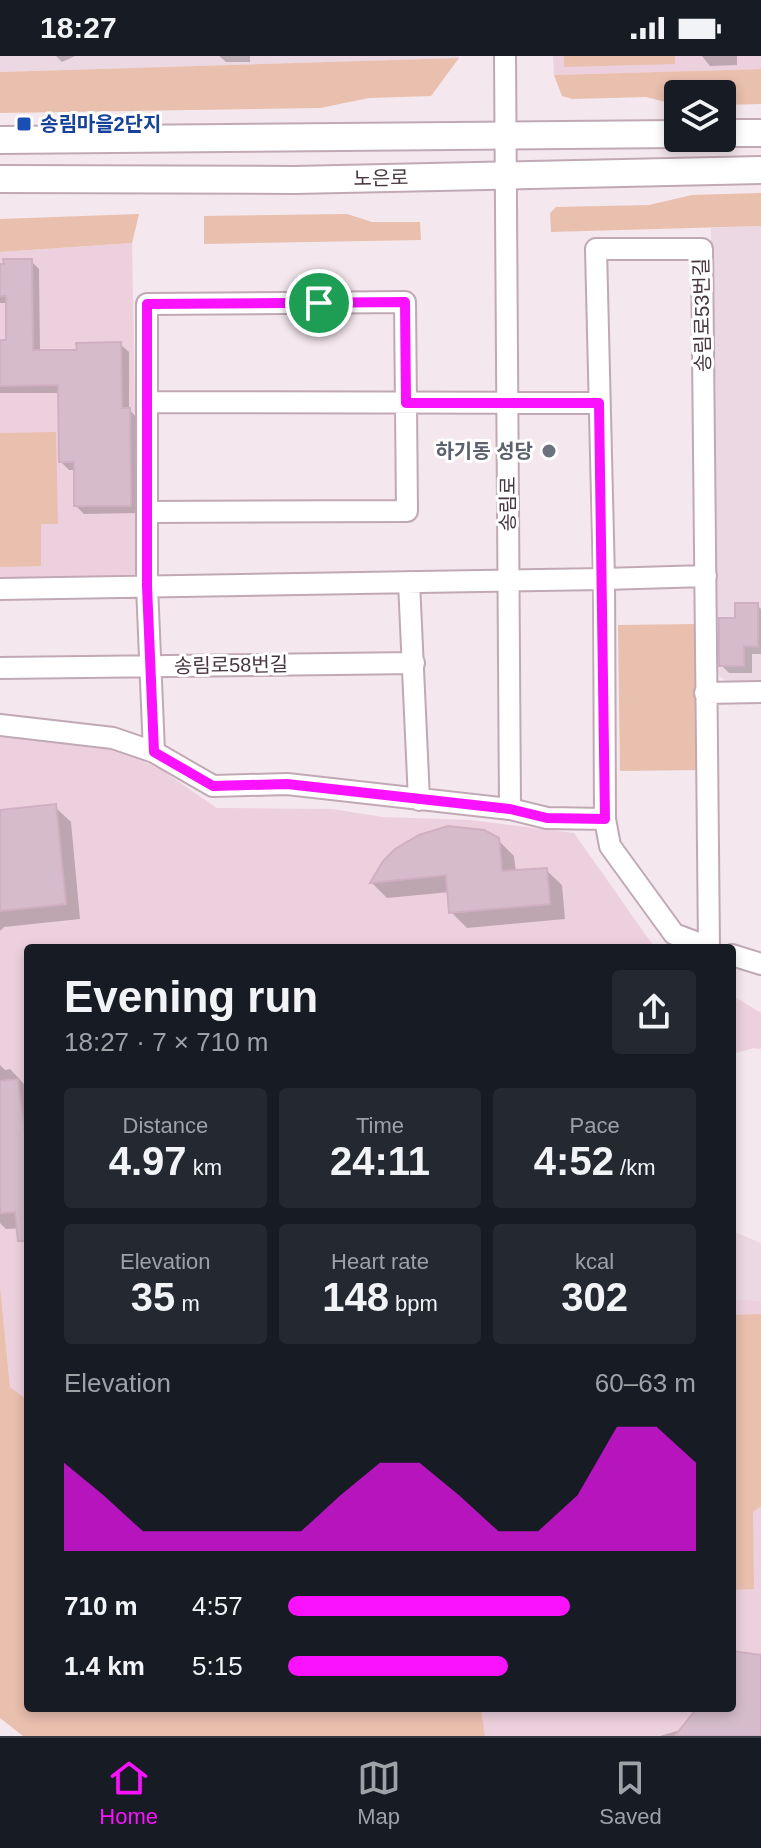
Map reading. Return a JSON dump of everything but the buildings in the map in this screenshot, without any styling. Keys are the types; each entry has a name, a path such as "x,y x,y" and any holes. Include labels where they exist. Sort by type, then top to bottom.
{"street":[{"name":"송림로","path":"505,56 510,809"},
{"path":"736,133 761,133"},
{"name":"노은로","path":"0,140 664,134"},
{"name":"노은로","path":"0,179 294,180 761,170"},
{"name":"송림로53번길","path":"700,944 674,934 610,846 605,819 604,579 596,249 702,249 710,944"},
{"path":"147,512 407,511 405,302 147,304 148,402 147,512 147,586 154,752"},
{"path":"148,402 599,403"},
{"path":"0,589 706,576"},
{"path":"409,582 419,800"},
{"name":"송림로58번길","path":"0,668 414,663"},
{"path":"705,693 761,692"},
{"path":"0,725 113,738 154,752 213,786 287,784 510,809 547,818 605,819"},
{"path":"747,959 761,978"}],"shaded area":[{"path":"0,56 459,56 459,58 0,72"},
{"path":"553,56 761,56 761,69 554,75"},
{"path":"564,56 675,56 675,64 564,67"},
{"path":"459,58 431,96 369,98 320,108 0,113 0,72"},
{"path":"761,69 761,104 736,105 736,80 664,80 664,102 646,97 572,99 562,96 554,75"},
{"path":"761,193 761,226 551,232 550,213 556,207 649,205 692,195"},
{"path":"139,214 132,243 0,252 0,219"},
{"path":"347,214 372,222 420,222 421,240 204,244 204,216"},
{"path":"761,226 761,681 726,681 715,673 711,228"},
{"path":"132,243 138,572 132,578 0,577 0,252"},
{"path":"56,432 58,524 41,524 41,566 0,567 0,433"},
{"path":"697,624 700,770 620,771 618,625"},
{"path":"0,735 123,751 163,771 217,808 332,809 383,817 471,820 574,833 652,944 24,944 24,1398 10,1387 0,1285"},
{"path":"736,997 761,1013 761,1049 736,1053"},
{"path":"736,1233 761,1243 761,1301 736,1299"},
{"path":"0,1285 10,1387 24,1398 24,1712 482,1712 485,1736 23,1736 0,1718"},
{"path":"736,1299 761,1301 761,1736 485,1736 482,1712 736,1712"},
{"path":"761,1314 761,1506 753,1512 754,1589 736,1590 736,1315"}],"place":[{"name":"송림마을2단지","path":"24,124"},
{"name":"하기동 성당","path":"549,451"}],"route":[{"path":"405,302 406,403 599,403 604,579 605,819 547,818 510,809 287,784 213,786 154,752 147,586 147,304 319,303 405,302"}]}
